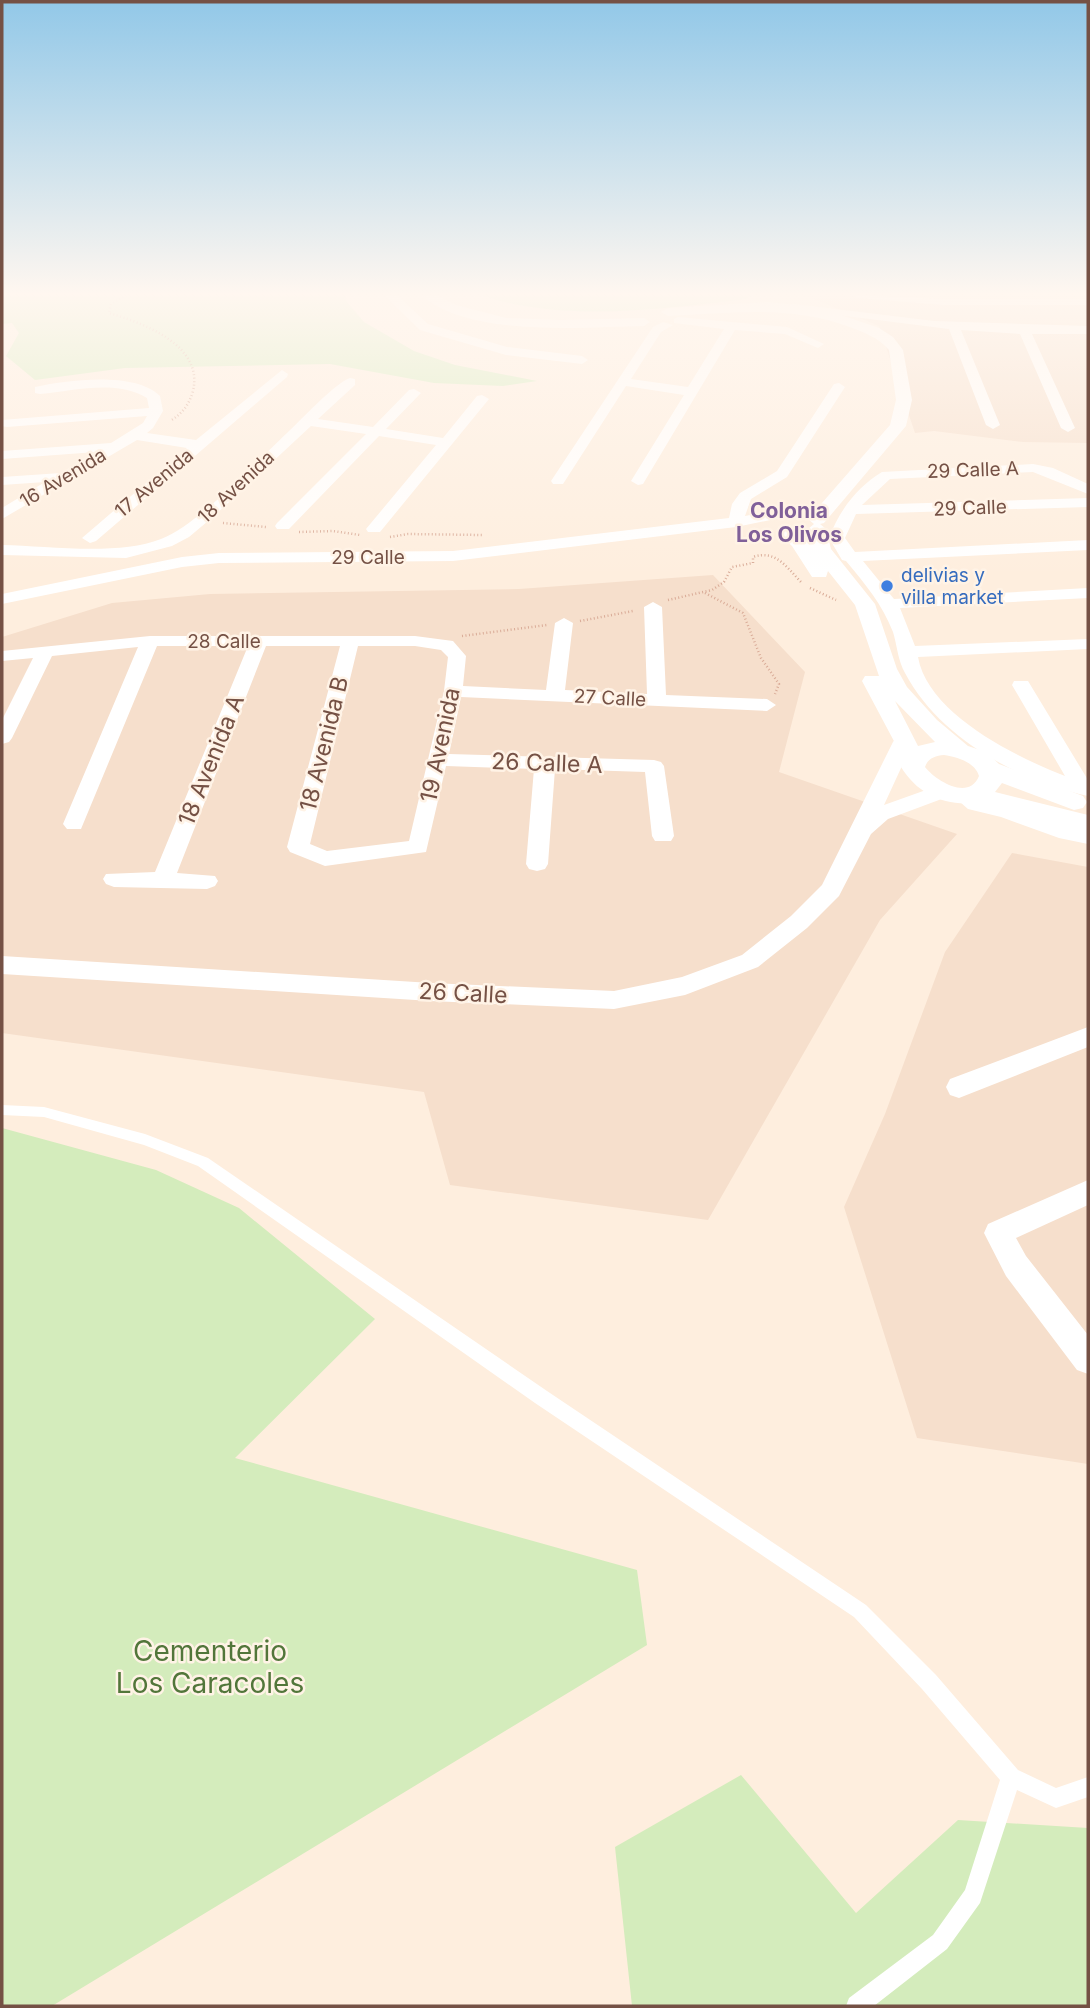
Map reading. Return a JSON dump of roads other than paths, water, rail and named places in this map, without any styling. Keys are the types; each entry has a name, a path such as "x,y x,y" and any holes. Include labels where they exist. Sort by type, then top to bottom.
{"street":[{"path":"40,390 56,389"},
{"path":"7,423 156,411 153,396 140,389"},
{"name":"17 Avenida","path":"90,537 265,389"},
{"name":"18 Avenida","path":"2,550 126,553 166,543 183,534 209,513 342,389"},
{"path":"558,481 618,389"},
{"path":"670,389 693,392"},
{"path":"638,481 695,389"},
{"path":"736,522 743,499 749,492 782,474 838,389"},
{"path":"886,389 886,393"},
{"path":"815,517 898,426 904,400 902,389"},
{"path":"979,389 993,425"},
{"path":"1050,389 1068,428"},
{"path":"285,525 414,393"},
{"path":"374,529 482,399"},
{"name":"16 Avenida","path":"2,514 135,435 148,425 156,411"},
{"path":"306,421 444,442"},
{"path":"872,431 815,517 821,550 864,604 886,669 898,690 929,725 958,749 982,760 989,769 989,784 958,794"},
{"path":"135,435 198,445"},
{"path":"2,455 116,446"},
{"name":"29 Calle A","path":"851,510 879,479 898,473 1032,468 1048,471 1088,490"},
{"path":"2,481 66,476"},
{"path":"743,499 783,522 812,565 847,605 857,628 872,679 889,707 922,781 958,794 1088,823"},
{"name":"29 Calle","path":"851,510 1088,503"},
{"path":"851,510 842,523 837,538 848,557 888,604 908,652 912,669 925,692 953,722 986,746 1087,794"},
{"path":"783,522 802,513 815,517"},
{"name":"29 Calle","path":"2,599 206,559 453,556 736,522 783,522"},
{"path":"848,557 1088,545"},
{"path":"888,604 1088,593"},
{"path":"653,607 657,700"},
{"path":"555,696 564,624"},
{"path":"74,824 150,641"},
{"name":"28 Calle","path":"2,656 150,641 415,641 447,645"},
{"name":"18 Avenida A","path":"163,880 259,641"},
{"name":"18 Avenida B","path":"350,641 298,847 325,859 418,847"},
{"name":"19 Avenida","path":"418,847 453,691 457,656 447,645"},
{"path":"908,652 1088,645"},
{"path":"2,738 46,651"},
{"path":"1021,685 1087,794"},
{"name":"27 Calle","path":"453,691 767,705"},
{"path":"910,756 932,749 958,749"},
{"name":"26 Calle","path":"2,965 431,992 614,1000 685,986 750,961 799,922 831,890 884,783 910,756"},
{"name":"26 Calle A","path":"439,760 654,766 663,836"},
{"path":"537,864 545,762"},
{"path":"989,769 1035,788 1087,794"},
{"path":"958,794 975,804 1088,837"},
{"name":"26 Calle","path":"859,836 881,814 958,794"},
{"path":"114,879 207,881"},
{"path":"959,1087 1088,1037"},
{"path":"1088,1192 998,1233 1016,1266 1088,1359"}],"lane":[{"path":"2,1111 44,1112 145,1140 203,1162 541,1397 860,1611 929,1682 1011,1777 1056,1798 1088,1787"},
{"path":"857,2006 940,1942 973,1896 1011,1777"}],"place":[{"name":"delivias y villa market","path":"887,586"}],"district":[{"name":"Colonia Los Olivos","path":"789,522"}],"park label":[{"name":"Cementerio Los Caracoles","path":"210,1667"}]}
